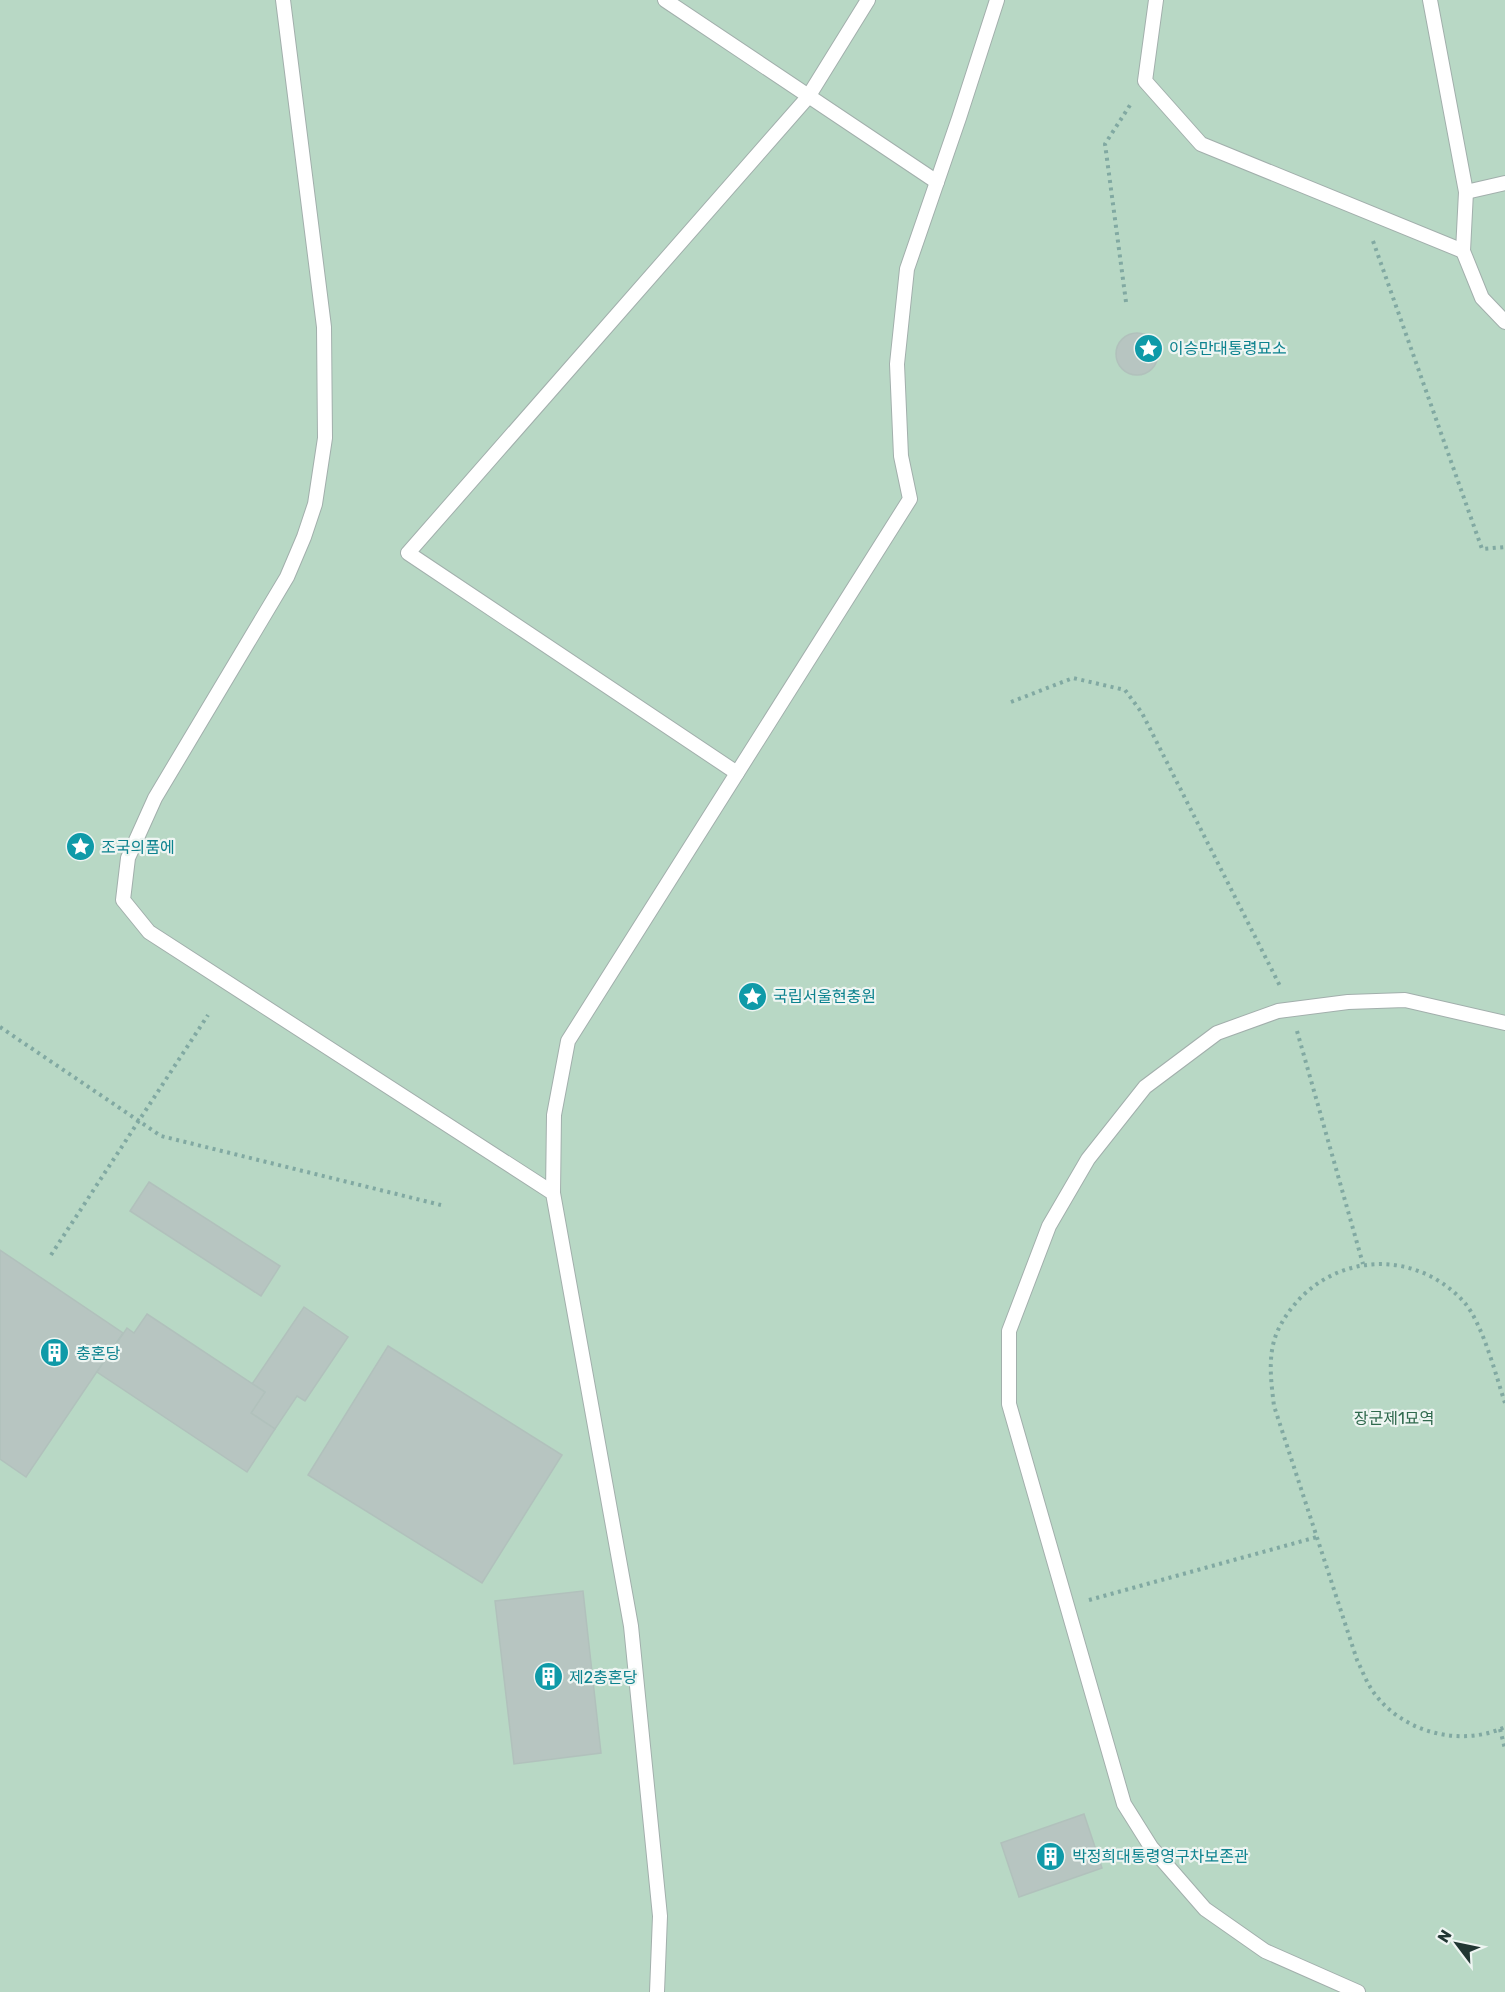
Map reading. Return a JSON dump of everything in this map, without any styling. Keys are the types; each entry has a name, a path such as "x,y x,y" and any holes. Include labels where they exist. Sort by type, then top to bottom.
{"lane":[{"path":"283,0 324,327 325,438 315,504 287,577 155,798 128,858 123,900 148,932 553,1194"},
{"path":"665,0 937,182"},
{"path":"737,773 408,553 808,97 868,0"},
{"path":"657,1992 660,1916 632,1626 553,1194 554,1115 568,1041 910,500 901,456 897,364 907,269 997,0"},
{"path":"1156,0 1145,81 1201,144 1463,250"},
{"path":"1430,0 1466,192 1463,250 1482,298 1505,322"},
{"path":"1466,192 1505,183"},
{"path":"1358,1992 1265,1951 1205,1909 1151,1847 1124,1804 1009,1404 1009,1330 1049,1226 1088,1159 1145,1087 1217,1033 1291,1008 1348,1002 1405,1000 1505,1023"}],"path":[{"path":"1126,302 1105,144 1145,81"},
{"path":"1369,212 1373,244 1482,549 1505,547"},
{"path":"1011,702 1073,678 1125,690 1142,713 1291,1008 1363,1264"},
{"path":"51,1255 208,1015"},
{"path":"0,1028 161,1136 441,1205"},
{"path":"1505,1403 1483,1336 1465,1303 1436,1279 1401,1265 1363,1264 1327,1276 1297,1299 1277,1331 1269,1368 1274,1406 1357,1660 1372,1690 1396,1715 1426,1731 1459,1737 1493,1733 1502,1728 1505,1749"},
{"path":"1067,1606 1317,1537"}],"green space":[{"name":"국립서울현충원","path":"0,0 1505,0 1505,1992 0,1992"}],"building":[{"path":"1137,333 1152,339 1158,354 1152,369 1137,375 1122,369 1116,354 1122,339"},
{"path":"149,1182 280,1266 261,1296 130,1211"},
{"name":"충혼당","path":"0,1250 123,1333 26,1477 0,1459"},
{"path":"304,1307 348,1337 305,1401 297,1396 275,1429 251,1413 265,1392 252,1384"},
{"path":"147,1314 265,1392 251,1413 275,1429 247,1472 97,1372 127,1328 134,1333"},
{"path":"388,1346 562,1455 482,1583 308,1475"},
{"name":"제2충혼당","path":"583,1591 601,1753 514,1764 495,1601"},
{"name":"박정희대통령영구차보존관","path":"1084,1814 1102,1868 1019,1897 1001,1843"}],"place":[{"name":"이승만대통령묘소","path":"1148,348"},
{"name":"조국의품에","path":"80,847"},
{"name":"국립서울현충원","path":"752,996"},
{"name":"충혼당","path":"55,1353"},
{"name":"제2충혼당","path":"548,1677"},
{"name":"박정희대통령영구차보존관","path":"1051,1856"}],"park label":[{"name":"장군제1묘역","path":"1394,1418"}]}
